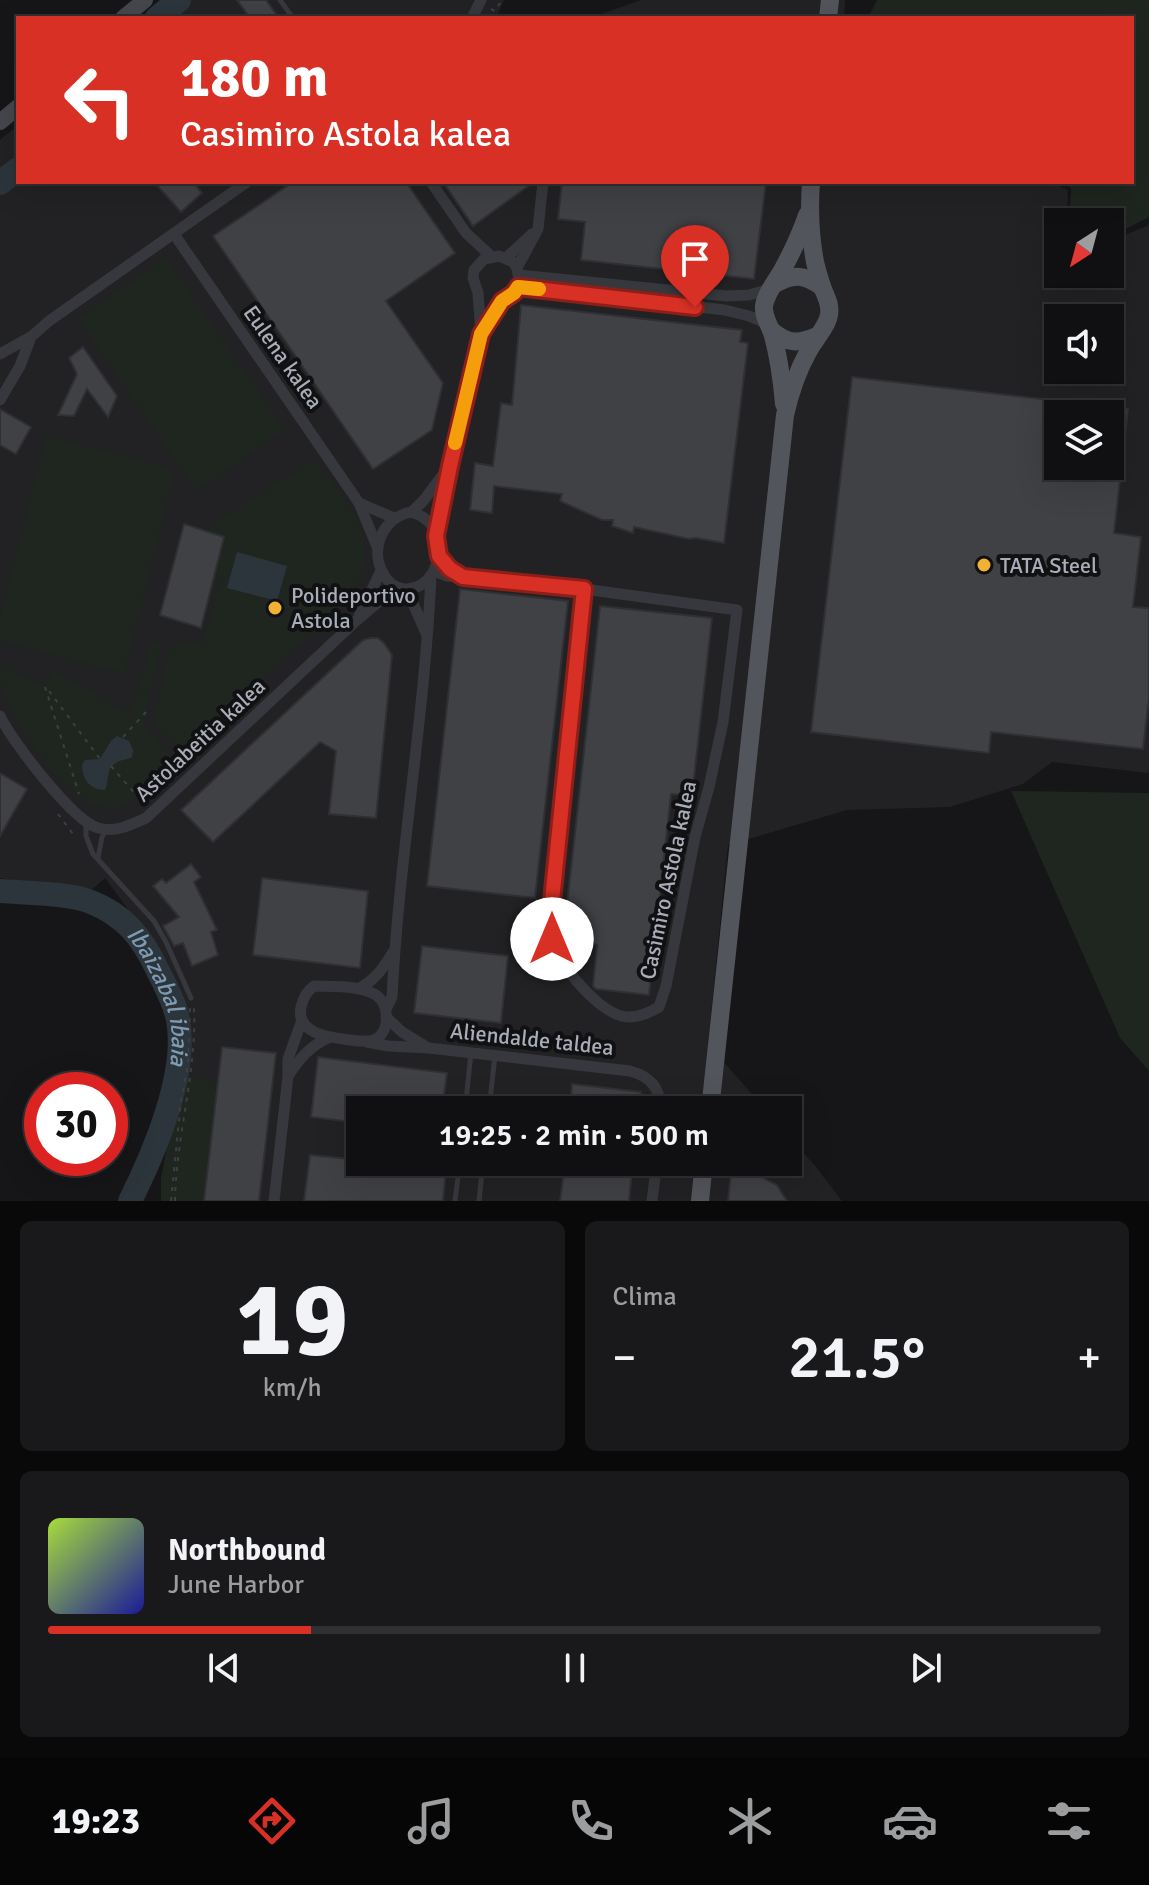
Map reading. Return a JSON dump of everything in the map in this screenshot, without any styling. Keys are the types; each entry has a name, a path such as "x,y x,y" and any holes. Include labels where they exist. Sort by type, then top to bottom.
{"main road":[{"path":"712,1096 785,415 797,374 817,336 826,326 830,313 811,234 811,184"},
{"path":"785,415 778,357 764,306 793,250 809,207"},
{"path":"772,287 797,276 811,279 822,287"},
{"path":"770,327 791,342 804,342 817,336"},
{"path":"700,1201 703,1176"}],"street":[{"path":"125,16 145,0"},
{"path":"0,122 16,109"},
{"path":"0,354 32,336 244,184"},
{"path":"432,184 466,233 491,256 513,262 518,277"},
{"path":"481,334 502,301 514,293 538,229 543,184"},
{"path":"506,258 538,229"},
{"path":"466,233 478,264"},
{"name":"Eulena kalea","path":"174,234 359,503 378,549"},
{"path":"436,536 481,334 478,293 473,278 478,264 491,256"},
{"path":"518,277 727,296 749,295 772,287"},
{"path":"518,277 725,310 749,316 770,327"},
{"path":"478,293 489,300 502,301"},
{"path":"0,400 20,366 32,336"},
{"path":"433,573 416,588 401,588 387,581 381,571 378,549 381,536 394,518 412,512 450,466"},
{"path":"359,503 394,518"},
{"path":"367,1042 376,1039 384,1030 392,997 400,882 433,573 439,556 432,525 412,512"},
{"path":"439,556 450,569 463,577"},
{"name":"Astolabeitia kalea","path":"357,620 381,571"},
{"name":"Casimiro Astola kalea","path":"433,573 584,589 737,610 723,722 695,837 666,986 659,1007 646,1014 627,1017 612,1013 594,1001 574,976 556,951 550,920 584,589"},
{"path":"401,588 428,638"},
{"name":"Astolabeitia kalea","path":"107,828 124,828 146,818 357,620 401,588"},
{"path":"0,716 34,767 65,804 97,828 107,828"},
{"path":"274,1201 288,1059 302,1020 302,1003 311,987 358,989 371,982 382,971 395,948"},
{"name":"Aliendalde taldea","path":"358,989 376,995 382,1000 386,1013 415,1042 429,1048"},
{"name":"Aliendalde taldea","path":"302,1020 312,1031 330,1037 630,1071 639,1073 654,1084 660,1096"},
{"path":"288,1076 307,1051 330,1037"},
{"path":"652,1201 655,1176"}],"lane":[{"path":"86,819 86,836 93,854 154,921 191,998"},
{"path":"98,859 107,828"},
{"path":"466,1096 471,1052"},
{"path":"491,1096 495,1055"},
{"path":"455,1201 458,1176"},
{"path":"479,1201 482,1176"}],"path":[{"path":"79,794 45,687 100,759"},
{"path":"123,737 147,711"},
{"path":"111,766 137,796"},
{"path":"68,829 79,841"},
{"path":"173,1201 194,1050 191,998"},
{"path":"173,1201 191,1008"}],"shaded area":[{"path":"166,0 504,0 497,16 147,16"},
{"path":"641,0 845,0 844,16 596,16"},
{"path":"877,0 1149,0 1149,217 1124,230 1124,208 1070,208 1071,188 1064,184 1134,184 1134,16 869,16"},
{"path":"16,127 16,184 1054,184 1068,190 1067,208 1044,208 1044,288 1124,288 1124,235 1149,225 1149,773 1052,762 1023,784 950,807 847,810 728,845 708,1044 754,1096 346,1096 346,1176 802,1176 802,1151 842,1201 161,1201 161,1179 187,1047 184,1013 172,984 133,916 105,878 88,893 45,889 0,878 0,140"},
{"path":"166,258 285,430 197,491 78,319"},
{"path":"46,436 175,469 124,673 0,641 0,617"},
{"name":"Polideportivo Astola","path":"314,460 350,507 362,531 364,563 357,584 345,602 182,753 152,724 169,650 183,641 200,645 221,581 213,579 201,628 160,615 184,524 207,530"},
{"path":"237,552 287,566 277,601 227,588"},
{"path":"151,643 161,644 144,726 175,762 123,806 100,807 66,784 34,747 4,694 0,663 45,687 54,671 131,714"},
{"path":"117,736 129,741 132,757 111,767 105,790 95,788 85,779 82,764 85,760 100,759"},
{"path":"1011,791 1149,793 1149,1071 1120,1038"},
{"path":"181,1075 218,1082 204,1201 161,1201 161,1179"}],"building":[{"path":"237,0 266,0 278,16 249,16"},
{"path":"156,184 195,184 202,193 181,212"},
{"path":"290,184 407,184 455,253 386,301 443,383 432,430 373,469 213,236"},
{"path":"444,184 531,184 473,226"},
{"path":"562,184 766,184 754,279 581,260 585,222 558,219"},
{"path":"521,305 742,330 740,342 748,343 724,543 634,527 633,533 612,526 613,520 602,520 560,501 562,494 494,486 492,513 470,510 475,463 493,466 501,403 512,405"},
{"path":"83,347 117,396 108,417 87,389 74,416 58,415 77,374 69,358"},
{"name":"TATA Steel","path":"852,377 1050,400 1044,400 1044,480 1120,480 1114,533 1141,537 1133,607 1149,608 1149,698 1143,749 991,732 989,753 811,732"},
{"path":"0,409 31,427 16,454 0,445"},
{"name":"TATA Steel","path":"1124,409 1128,409 1124,444"},
{"path":"184,524 224,537 201,628 160,615"},
{"path":"460,589 568,601 535,898 427,886"},
{"path":"600,606 712,618 692,796 671,794 649,995 596,989 593,986 597,945 563,941"},
{"path":"378,638 392,655 376,818 329,814 336,751 320,742 213,842 181,810 363,640"},
{"path":"0,773 27,789 0,836"},
{"path":"191,864 201,877 194,882 217,930 211,932 218,955 192,966 183,943 174,946 163,926 179,917 153,886 162,879 166,883"},
{"path":"262,878 368,891 360,968 253,955"},
{"path":"422,946 508,956 501,1023 414,1013"},
{"path":"222,1047 276,1053 259,1201 204,1201"},
{"path":"318,1057 447,1073 444,1096 346,1096 346,1121 311,1117"},
{"path":"572,1084 641,1092 641,1096 571,1096"},
{"path":"310,1155 346,1159 346,1176 445,1176 443,1201 304,1201"},
{"path":"563,1176 632,1176 629,1201 560,1201"},
{"path":"731,1176 759,1176 777,1185 787,1201 728,1201"}],"waterway":[{"name":"Ibaizabal ibaia","path":"159,16 179,0"},
{"name":"Ibaizabal ibaia","path":"0,183 16,171"},
{"name":"Ibaizabal ibaia","path":"0,891 71,897 91,902 113,913 131,928 145,947 172,1001 180,1041 174,1088 158,1137 130,1201"}],"slow traffic":[{"path":"455,443 481,334 502,301 518,287 539,289"}],"place":[{"name":"TATA Steel","path":"984,565"},
{"name":"Polideportivo Astola","path":"275,608"}],"route":[{"path":"552,939 550,920 584,589 463,577 450,569 439,556 436,536 450,466 481,334 502,301 518,287 695,307"}]}
